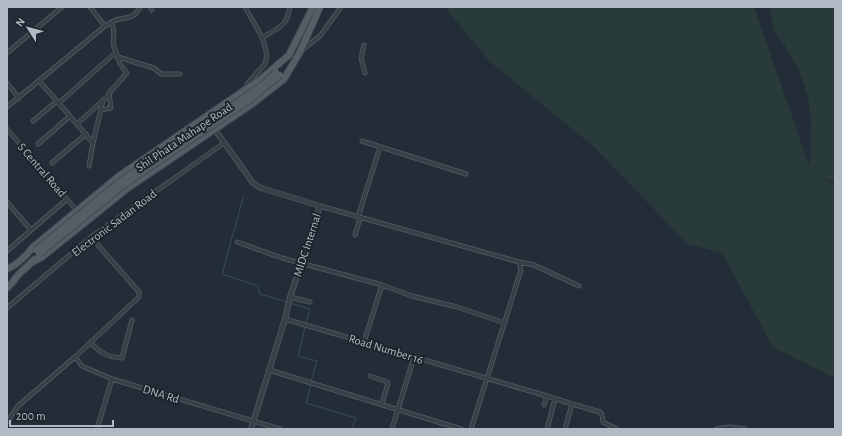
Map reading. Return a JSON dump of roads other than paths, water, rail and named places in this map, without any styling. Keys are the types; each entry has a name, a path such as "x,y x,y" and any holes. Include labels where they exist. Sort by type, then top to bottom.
{"main road":[{"name":"Shil Phata Mahape Road","path":"27,255 33,247 119,176 247,89 289,55 313,7"},
{"name":"Shil Phata Mahape Road","path":"33,262 42,257 128,188 255,102 284,79 300,52 320,7"},
{"path":"278,74 289,55"},
{"path":"7,288 18,275 33,262 38,252 122,180 278,74 295,59"},
{"path":"18,275 8,278 9,268 27,255 38,252"}],"street":[{"path":"7,53 62,7"},
{"path":"90,7 105,26"},
{"path":"7,108 105,26 112,22 136,15 140,7"},
{"path":"245,7 263,37 266,60 261,69 247,84 247,89 255,102"},
{"path":"263,37 273,30 278,29 286,20 290,7"},
{"path":"300,52 320,36 341,7"},
{"path":"101,110 111,108 109,93 127,73 120,64 113,44 114,32 112,22"},
{"path":"364,45 360,58 365,73"},
{"path":"33,121 58,102 116,52"},
{"path":"118,57 154,68 161,74 180,74"},
{"path":"261,69 267,74"},
{"path":"39,81 93,143"},
{"path":"7,83 18,98"},
{"path":"77,124 110,95"},
{"path":"89,166 103,100"},
{"path":"38,144 70,116"},
{"name":"MIDC Internal","path":"206,118 253,182 261,188 320,206 290,297 285,319 251,429"},
{"name":"S Central Road","path":"7,129 77,211"},
{"path":"52,163 86,134"},
{"path":"362,141 466,174"},
{"name":"Electronic Sadan Road","path":"7,308 91,237 224,143"},
{"path":"355,235 380,147"},
{"path":"7,251 67,199"},
{"path":"7,202 31,230"},
{"path":"320,206 359,218 534,265 579,286"},
{"path":"7,422 18,406 91,343 139,297 139,292 91,237"},
{"path":"237,242 282,258 382,285 405,294 457,307 505,323"},
{"path":"471,429 488,379 521,270 519,262"},
{"path":"364,342 382,285"},
{"path":"290,297 310,302"},
{"name":"Road Number 16","path":"285,319 600,412 603,422 617,429"},
{"path":"91,343 102,353 111,358 122,358 132,320"},
{"name":"DNA Rd","path":"75,357 82,366 112,379 280,429"},
{"path":"392,429 414,358"},
{"path":"269,370 461,429"},
{"path":"370,376 388,383 382,404"},
{"path":"97,429 112,379"},
{"path":"544,405 547,396"},
{"path":"547,429 555,399"},
{"path":"565,429 572,404"},
{"path":"716,429 730,427 745,429"}],"waterway":[{"path":"243,198 222,274 258,286 260,294 287,302"},
{"path":"290,303 310,309 306,323"},
{"path":"305,327 298,356 317,361 311,381"},
{"path":"311,384 306,403 356,418 352,429"}]}
